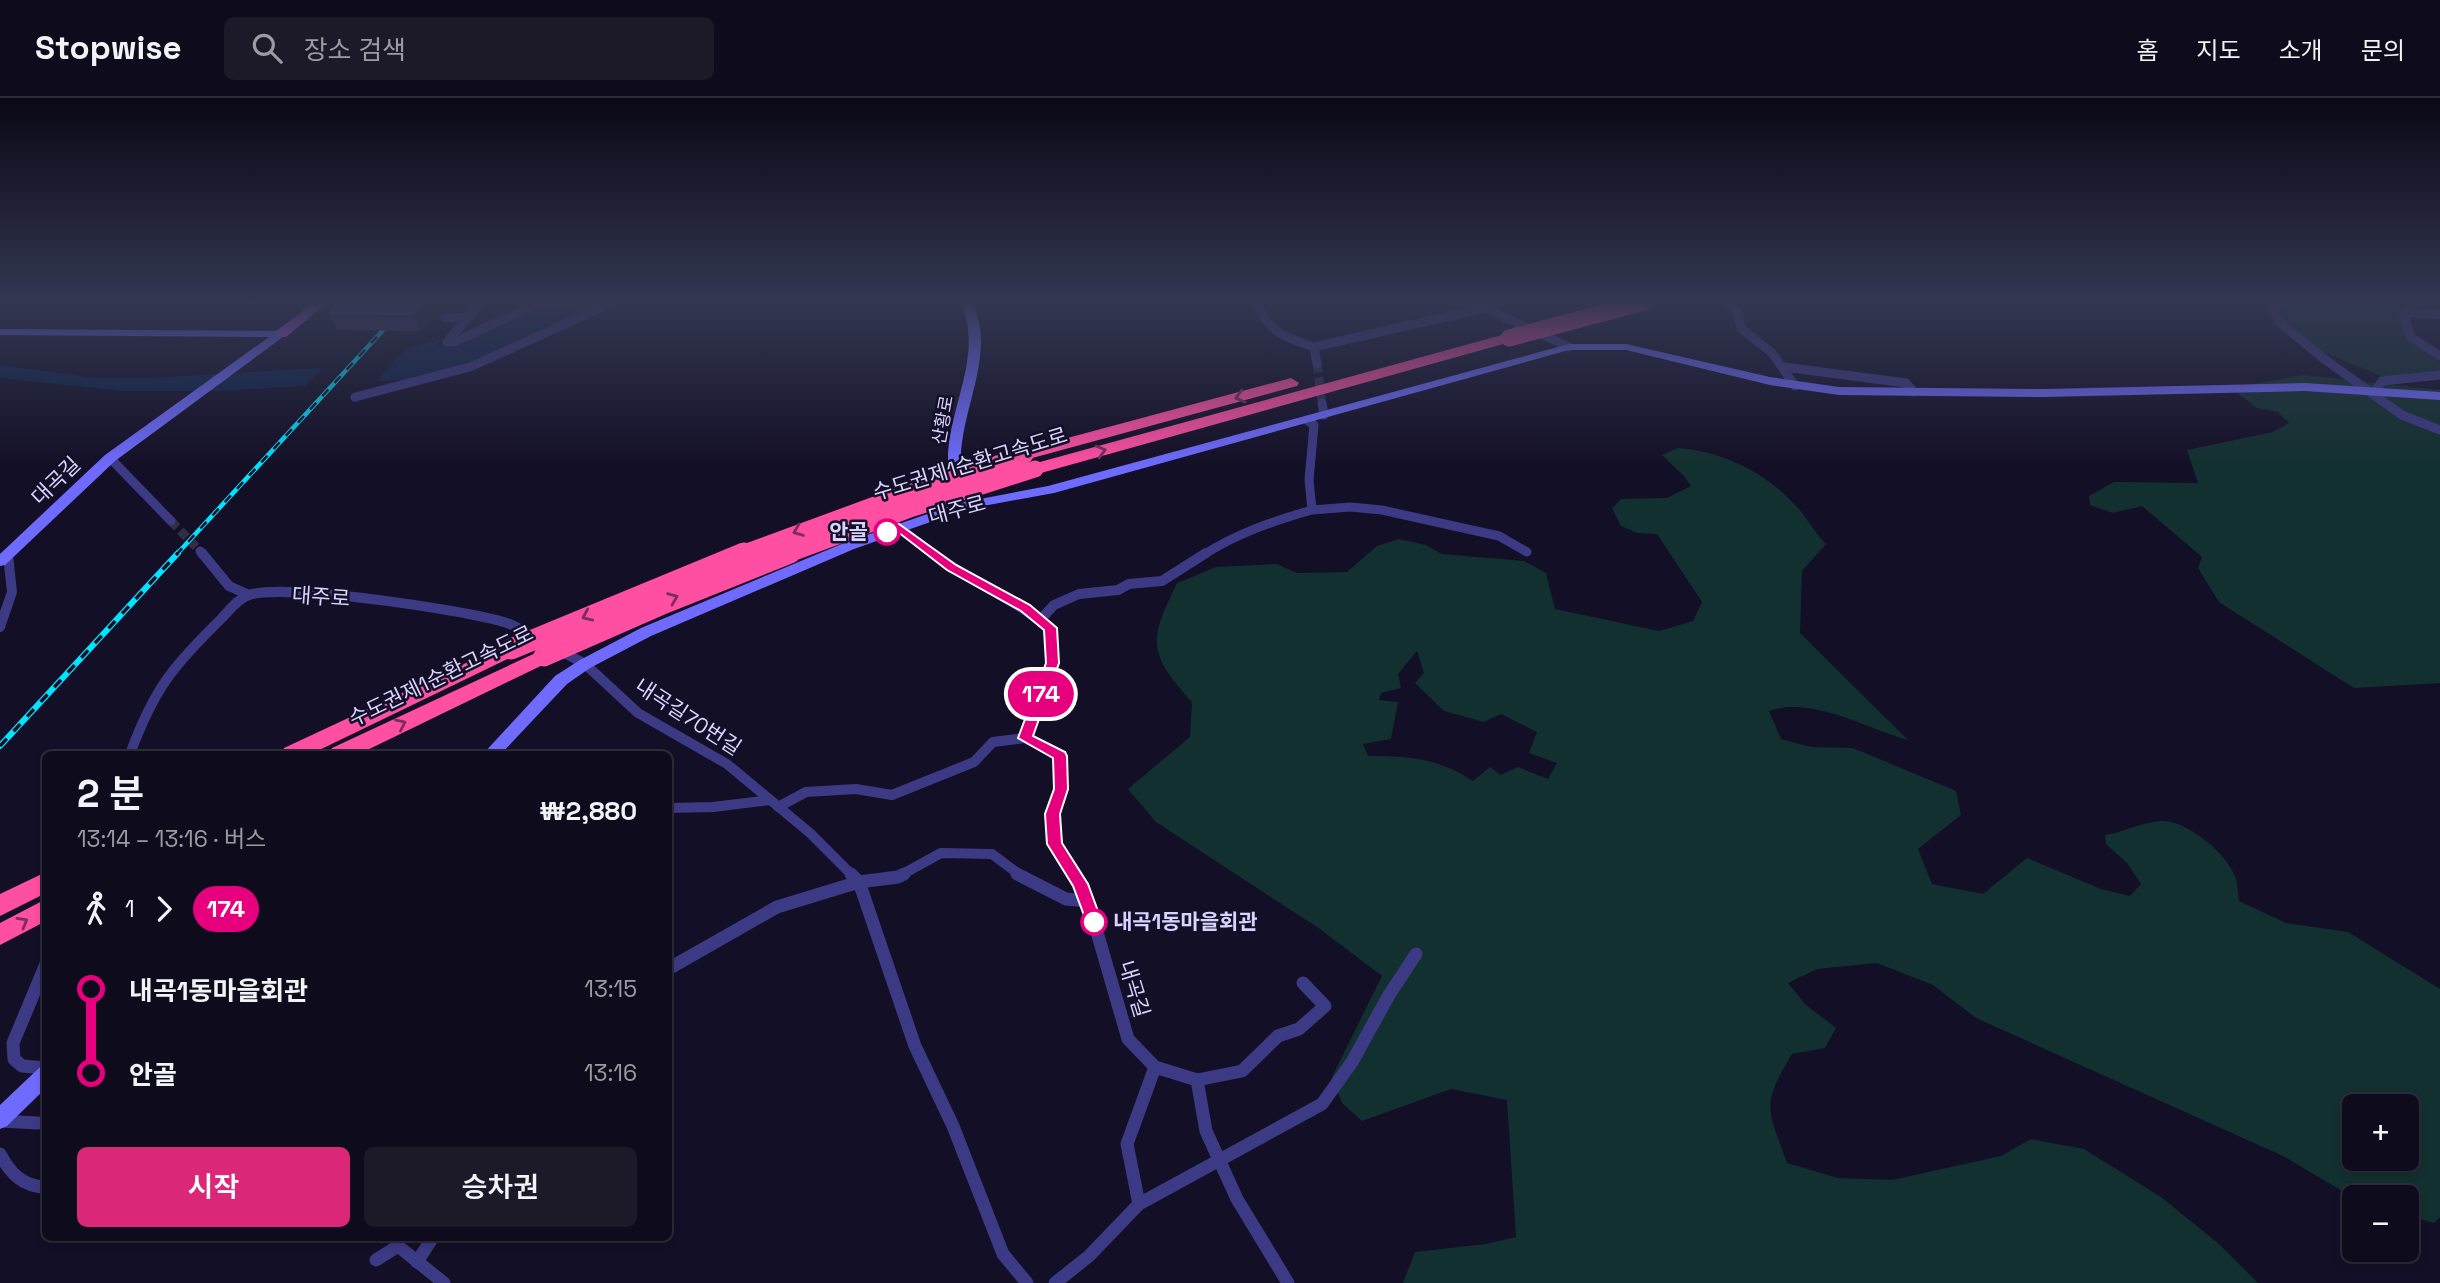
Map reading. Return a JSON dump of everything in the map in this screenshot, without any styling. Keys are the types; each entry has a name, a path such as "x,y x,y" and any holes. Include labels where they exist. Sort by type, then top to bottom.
{"highway":[{"name":"수도권제1순환고속도로","path":"298,751 511,649 629,597 828,519 1413,357"},
{"name":"수도권제1순환고속도로","path":"346,751 544,656 726,577 1030,462"},
{"path":"0,906 42,883"},
{"path":"0,936 42,911"}],"street":[{"name":"대곡길","path":"4,559 110,458 249,357"},
{"path":"355,397 470,367 491,357"},
{"name":"산황로","path":"964,506 954,458 973,357"},
{"path":"1316,357 1317,364"},
{"name":"대주로","path":"494,751 561,680 585,664 646,632 899,527 964,506 1049,490 1307,420 1323,409 1525,357"},
{"name":"대주로","path":"1670,357 1794,386 1839,391 2044,393 2280,387 2440,396"},
{"path":"1776,357 1794,386"},
{"path":"2325,357 2402,415 2440,430"},
{"name":"대주로","path":"1784,366 1906,383 1914,392"},
{"path":"2370,391 2382,381 2440,375"},
{"path":"1307,420 1314,425 1309,480 1311,509"},
{"name":"대곡길","path":"110,458 171,521"},
{"path":"1040,620 1054,604 1079,594 1118,590 1129,584 1162,581 1228,539 1268,522 1311,509 1350,507 1382,510 1499,537 1527,552"},
{"path":"672,808 774,803 806,792 856,789 892,795 974,762 993,742 1025,738 1052,663 1051,628 1025,608 951,567 899,527"},
{"path":"131,751 142,719 160,682 195,641 249,595 229,586 200,551"},
{"path":"0,627 9,612 14,584 4,559"},
{"name":"대주로","path":"249,595 281,594 364,600 464,614 507,623 585,664"},
{"name":"내곡길70번길","path":"585,664 638,713 727,764 810,833 859,883"},
{"name":"내곡길","path":"1025,738 1060,756 1061,789 1053,814 1055,844 1072,868 1088,901 1128,1039 1155,1066 1197,1080 1242,1071 1278,1036 1299,1029 1325,1006 1303,983"},
{"path":"672,967 777,907 859,883 898,877 941,853 992,854 1010,870 1066,899 1088,901"},
{"path":"859,883 915,1045 953,1126 1003,1254 1027,1283"},
{"path":"1055,1283 1089,1256 1139,1204 1322,1104 1352,1062 1389,995 1416,954"},
{"path":"42,974 13,1043 13,1051 14,1059 22,1066 42,1068"},
{"path":"1139,1204 1128,1144 1155,1066"},
{"path":"0,1120 42,1078"},
{"path":"1197,1080 1206,1131 1237,1199 1288,1283"},
{"path":"0,1120 38,1124"},
{"path":"0,1154 10,1174 42,1188"},
{"path":"417,1262 430,1241"},
{"path":"376,1261 398,1246 444,1283"}],"green space":[{"path":"2336,357 2434,357 2440,362 2440,372 2399,383"},
{"path":"2303,375 2440,390 2440,683 2354,688 2219,602 2198,568 2202,557 2142,506 2113,513 2090,505 2089,496 2114,482 2198,483 2187,450 2273,432 2289,423 2278,412 2257,408 2231,388"},
{"path":"1678,448 1695,450 1744,466 1787,496 1826,544 1802,571 1800,633 1908,740 1821,710 1786,707 1769,711 1781,739 1811,747 1853,748 1956,791 1961,815 1918,849 1932,884 1983,894 2027,858 2101,889 2130,896 2141,884 2127,863 2106,844 2105,835 2154,822 2172,822 2195,833 2225,860 2236,879 2239,901 2286,923 2348,932 2440,989 2440,1217 2434,1223 2419,1219 2419,1185 2342,1185 2342,1191 2283,1156 1976,1018 1933,985 1877,963 1817,969 1788,983 1806,1005 1836,1028 1825,1048 1792,1054 1775,1085 1770,1107 1787,1163 1838,1178 1892,1180 2001,1156 2031,1139 2084,1149 2161,1197 2219,1244 2258,1283 1403,1283 1415,1252 1486,1244 1516,1237 1507,1100 1451,1089 1362,1121 1342,1103 1332,1077 1382,976 1320,929 1156,822 1128,789 1190,737 1192,702 1160,658 1157,634 1161,620 1177,583 1216,567 1277,564 1297,573 1347,572 1377,546 1399,539 1426,545 1442,554 1524,561 1546,573 1555,609 1659,631 1693,621 1702,602 1657,534 1637,533 1621,526 1612,508 1621,499 1667,498 1691,486 1662,455","holes":["1417,651 1424,673 1415,683 1444,711 1484,722 1501,714 1537,732 1529,753 1557,763 1548,779 1518,767 1501,775 1490,767 1473,781 1435,763 1368,756 1363,744 1391,739 1398,702 1379,700 1381,693 1401,688 1398,674"]}],"water":[{"path":"397,357 488,357 471,365 417,379 220,391 124,391 0,378 0,365 95,378 148,378 390,364"}],"pier":[{"path":"392,357 398,357 373,385 302,389 326,364 388,361"}],"tunnel":[{"path":"1317,364 1322,403"},
{"path":"171,521 200,551"}],"railway":[{"path":"176,555 358,357"},
{"path":"0,746 178,553"}],"bus line":[{"name":"174","path":"887,532 899,527 951,567 1025,608 1051,628 1052,663 1025,738 1060,756 1061,789 1053,814 1055,844 1080,884 1094,922"}],"place":[{"name":"안골","path":"887,532"},
{"name":"내곡1동마을회관","path":"1094,922"}]}
